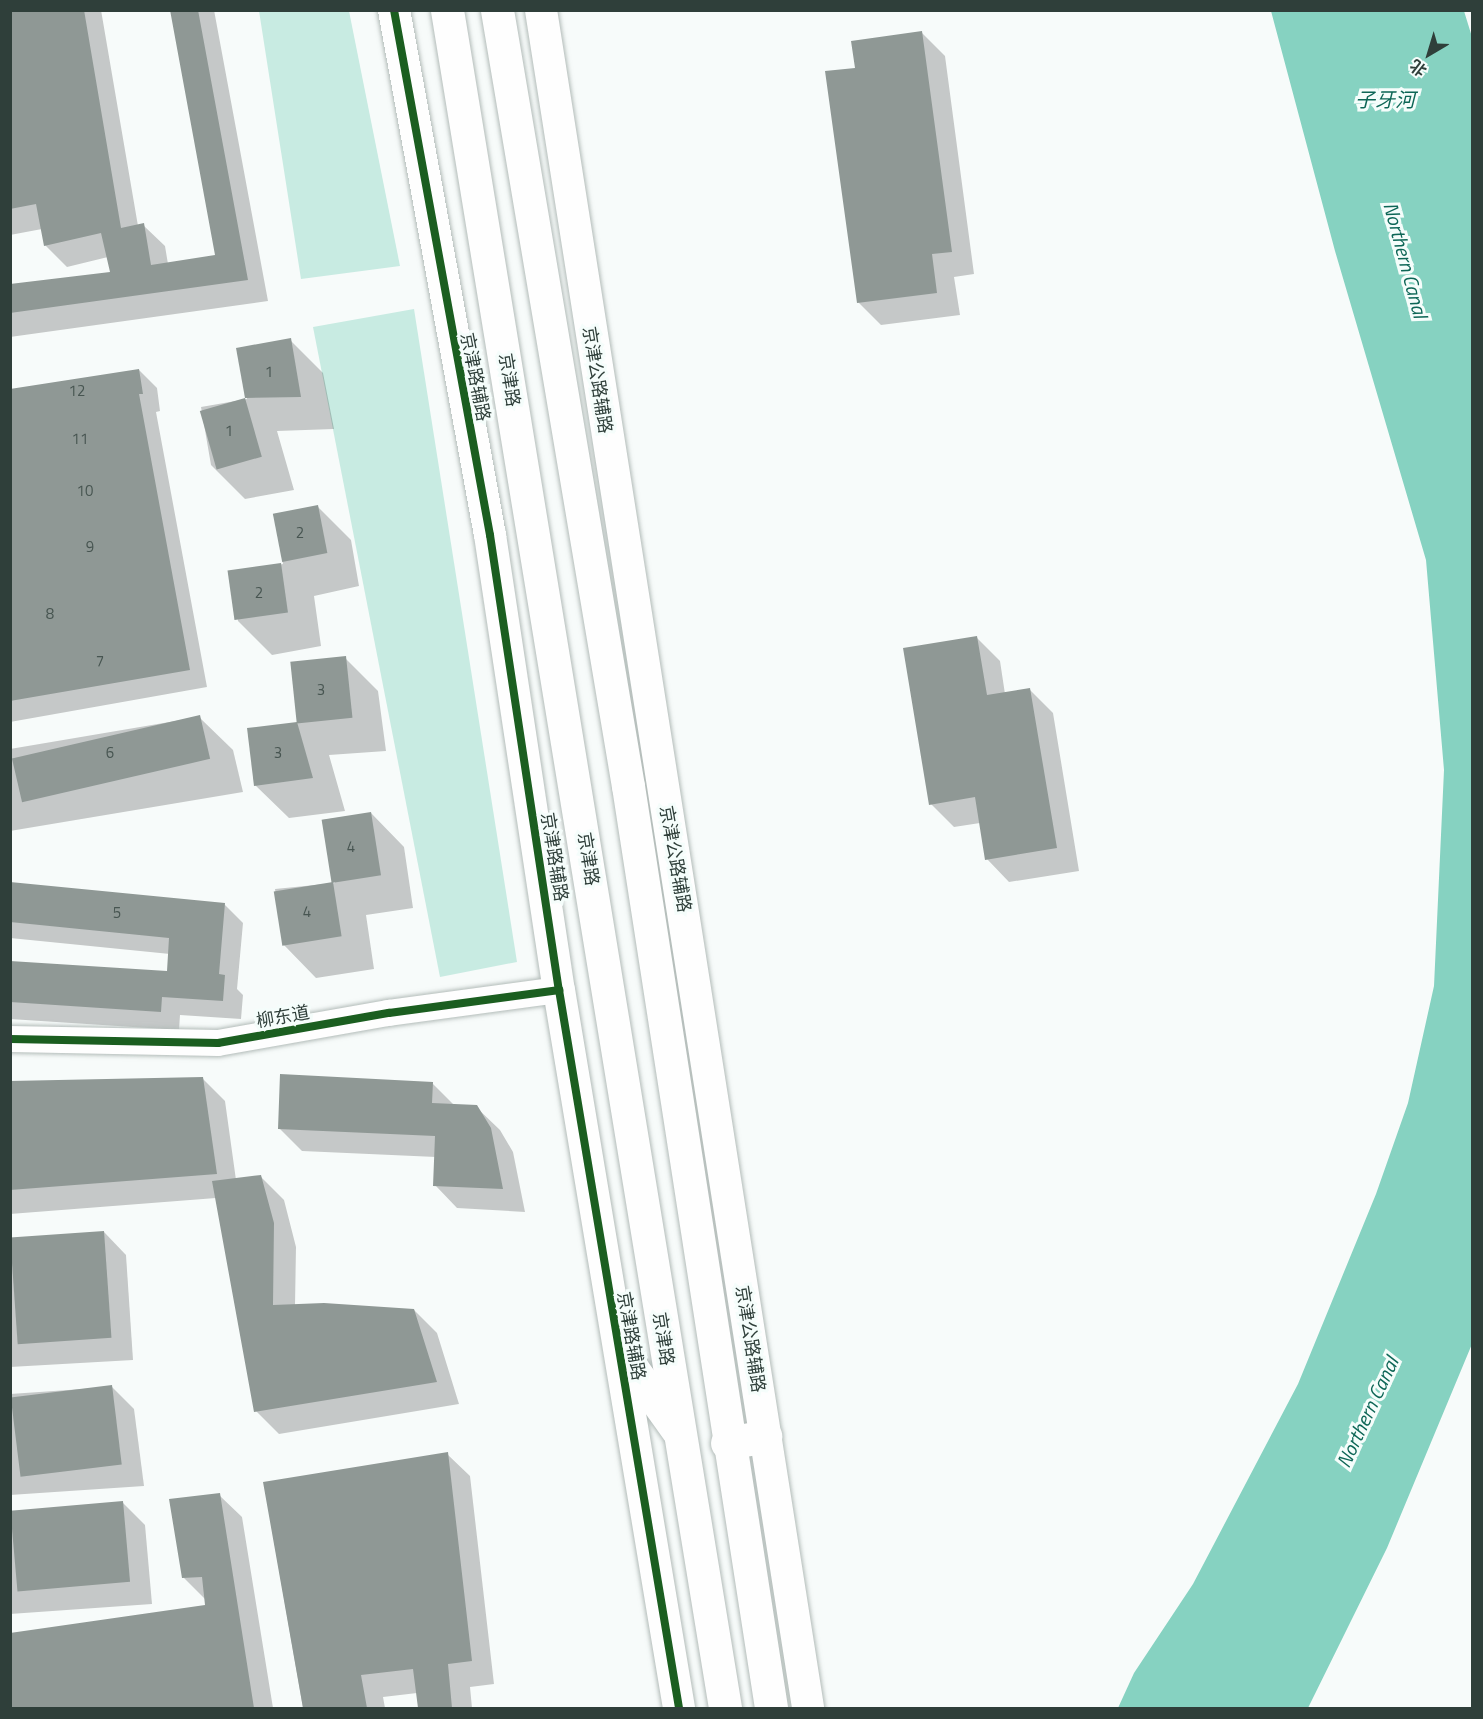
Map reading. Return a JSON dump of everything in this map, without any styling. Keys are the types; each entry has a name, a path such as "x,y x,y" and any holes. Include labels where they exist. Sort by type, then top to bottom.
{"main road":[{"name":"京津路","path":"447,10 456,53 677,1430 725,1708"},
{"path":"497,10 628,786 727,1443 771,1708"},
{"path":"727,1443 765,1436"}],"street":[{"name":"京津路辅路","path":"394,10 490,535 559,990 679,1708"},
{"name":"京津公路辅路","path":"541,10 808,1708"},
{"name":"柳东道","path":"10,1039 218,1043 389,1013 559,990"},
{"path":"618,1347 677,1430"}],"shaded area":[{"path":"259,11 349,11 400,266 301,279"},
{"path":"414,309 517,962 440,977 313,327"}],"water":[{"path":"1271,11 1464,11 1472,37 1472,1344 1387,1548 1308,1708 1118,1708 1134,1673 1193,1584 1298,1384 1376,1194 1408,1103 1434,986 1444,770 1426,560 1335,251"}],"building":[{"path":"10,10 84,10 121,228 144,223 151,265 215,255 170,10 198,10 248,280 10,313 10,284 110,272 101,233 44,246 36,204 10,209"},
{"path":"922,31 952,252 932,254 937,293 857,303 825,71 855,68 851,41"},
{"path":"291,338 301,397 245,398 236,348"},
{"path":"139,369 143,394 139,394 190,670 10,701 10,389"},
{"path":"245,398 262,457 217,470 200,411"},
{"path":"318,505 327,553 282,562 273,514"},
{"path":"281,563 288,613 234,620 228,571"},
{"path":"977,636 987,695 1030,688 1057,848 985,860 975,797 929,805 903,648"},
{"path":"346,656 352,718 297,724 290,662"},
{"path":"200,715 210,759 22,802 12,758"},
{"path":"297,722 313,778 254,786 247,728"},
{"path":"371,812 381,875 332,883 322,820"},
{"path":"10,882 225,903 219,974 225,975 223,1001 162,997 161,1012 10,1002 10,961 167,971 169,938 10,922"},
{"path":"333,882 342,936 282,946 274,891"},
{"path":"280,1074 433,1082 432,1103 477,1105 491,1128 503,1189 433,1186 435,1136 278,1129"},
{"path":"203,1077 217,1174 10,1190 10,1081"},
{"path":"261,1175 274,1223 273,1305 324,1303 414,1309 437,1382 254,1412 212,1181"},
{"path":"104,1231 111,1338 18,1344 10,1238"},
{"path":"112,1385 122,1464 21,1477 11,1397"},
{"path":"448,1452 472,1661 448,1664 452,1708 418,1708 413,1669 361,1675 367,1708 303,1708 263,1482"},
{"path":"220,1493 254,1708 10,1708 10,1633 205,1605 202,1577 182,1578 169,1499"},
{"path":"123,1501 130,1582 17,1592 10,1511"}],"cycle path":[{"path":"394,10 490,535 559,990 679,1708"},
{"path":"10,1039 218,1043 389,1013 559,990"}],"water label":[{"name":"子牙河","path":"1385,99"},
{"name":"Northern Canal","path":"1406,260"},
{"name":"Northern Canal","path":"1367,1412"}]}
